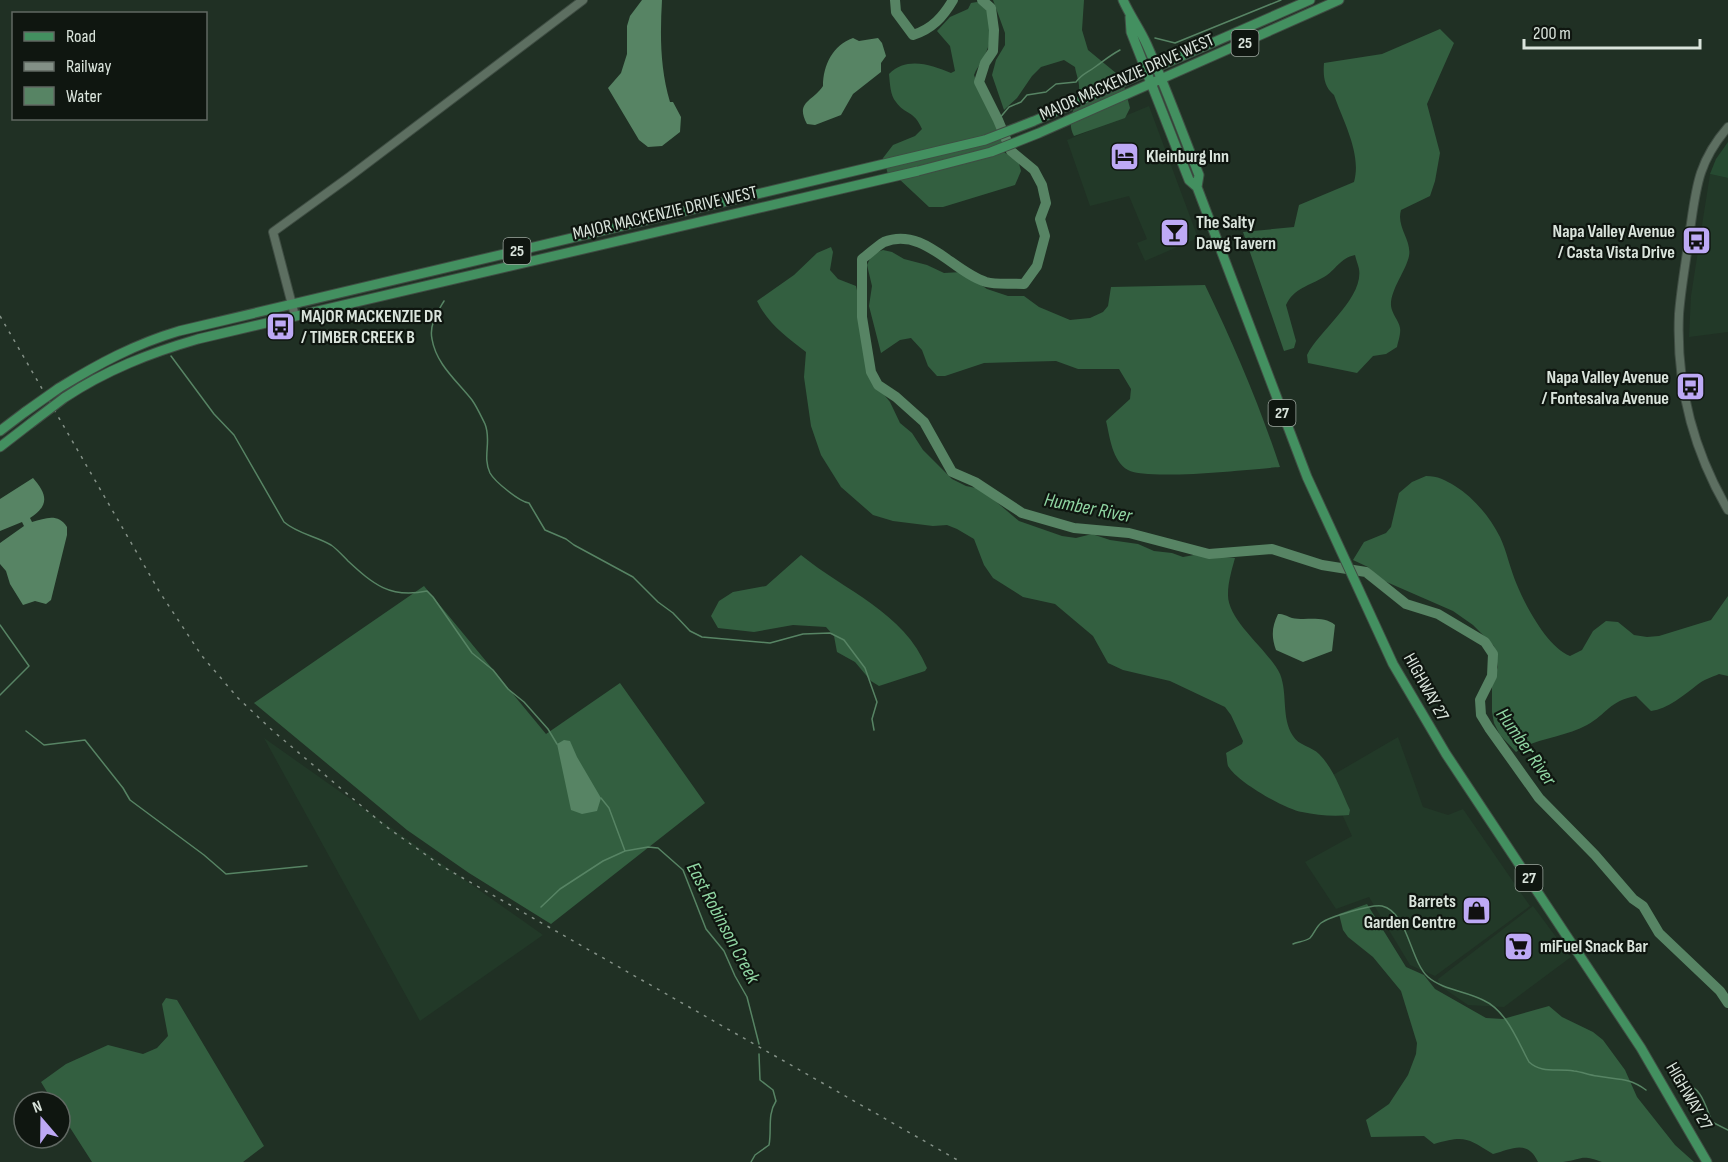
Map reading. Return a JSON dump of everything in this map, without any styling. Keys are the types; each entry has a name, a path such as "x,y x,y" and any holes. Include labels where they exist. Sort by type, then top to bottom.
{"main road":[{"name":"HIGHWAY 27","path":"1123,0 1130,17 1140,30 1199,175 1197,187"},
{"name":"MAJOR MACKENZIE DRIVE WEST","path":"0,431 59,388 108,359 149,340 178,331 985,140 1034,121 1310,0"},
{"name":"MAJOR MACKENZIE DRIVE WEST","path":"0,447 64,398 110,370 168,348 991,152 1113,101 1339,0"},
{"name":"HIGHWAY 27","path":"1130,17 1131,32 1146,72 1189,180 1197,187 1307,477 1394,664 1446,754 1641,1048 1707,1162"}],"street":[{"path":"295,316 273,232 583,0"},
{"path":"1728,128 1711,148 1698,180 1682,284 1679,333 1683,386 1693,432 1706,467 1728,510"}],"shaded area":[{"path":"993,0 1084,0 1082,30 1088,50 1122,78 1130,108 1125,118 1074,136 1071,118 1079,84 1075,67 1064,60 1041,67 1017,98 1004,110 992,75 996,60 1005,45 1005,33"},
{"path":"971,3 984,4 991,32 989,45 974,75 978,86 987,95 1002,132 1003,141 998,149 1018,160 1021,171 1015,185 943,207 929,207 898,178 888,174 883,158 893,145 915,136 922,129 916,119 899,106 894,99 889,74 896,68 911,64 927,65 951,73 955,71 950,46 937,31 950,17 968,9"},
{"path":"1440,29 1454,43 1427,104 1440,153 1430,196 1401,210 1401,222 1409,256 1391,300 1391,306 1400,328 1397,347 1386,354 1373,356 1357,373 1308,363 1307,355 1355,291 1359,280 1359,269 1355,255 1342,261 1324,277 1298,291 1289,299 1286,305 1296,341 1294,348 1284,351 1243,232 1294,227 1299,205 1354,182 1356,160 1354,149 1334,95 1326,85 1324,63 1382,54"},
{"path":"1149,106 1198,238 1145,261 1137,243 1147,239 1129,196 1090,206 1067,140"},
{"path":"1728,142 1728,178 1710,174 1716,159"},
{"path":"1710,174 1728,178 1728,332 1689,337 1691,296"},
{"path":"831,247 833,252 830,270 838,279 856,286 862,313 861,328 878,387 890,402 900,423 912,433 923,450 952,479 966,486 981,489 1019,521 1062,536 1076,538 1092,534 1183,557 1194,555 1235,558 1230,576 1229,604 1241,625 1275,665 1284,690 1289,729 1298,742 1319,754 1329,766 1350,810 1349,815 1325,815 1294,810 1251,787 1228,766 1226,753 1242,744 1243,741 1225,707 1170,681 1123,670 1108,663 1093,636 1055,604 1023,597 993,578 984,565 974,539 957,529 947,525 933,526 893,521 873,515 841,487 821,455 811,426 804,377 806,352 772,323 757,301 794,275 817,253"},
{"path":"883,250 944,273 962,272 987,289 1008,296 1024,296 1039,307 1070,320 1090,318 1103,312 1108,306 1111,287 1205,285 1246,375 1280,467 1178,474 1139,473 1128,470 1115,455 1106,421 1130,399 1131,389 1119,369 1078,369 1056,361 984,363 945,376 937,376 928,366 922,350 911,338 900,340 881,353 869,306 872,286 867,265 872,254"},
{"path":"1426,476 1441,479 1455,486 1469,496 1486,515 1500,537 1512,573 1532,615 1546,636 1562,652 1570,656 1582,650 1593,631 1606,621 1618,622 1634,635 1647,637 1659,636 1711,620 1728,596 1728,676 1719,674 1705,680 1676,701 1657,710 1651,711 1636,696 1627,698 1614,704 1594,721 1579,729 1532,744 1516,752 1500,735 1494,723 1492,684 1498,667 1494,646 1473,625 1453,611 1382,580 1368,567 1353,560 1364,542 1386,533 1391,527 1399,493 1412,482"},
{"path":"801,555 889,617 917,649 927,668 925,671 879,686 871,681 855,662 837,652 834,636 826,627 793,625 754,632 718,628 711,616 719,601 733,592 766,586"},
{"path":"424,586 546,734 620,683 705,803 551,924 469,873 407,830 254,703"},
{"path":"1398,737 1423,807 1448,815 1463,809 1530,906 1435,976 1410,965 1369,897 1336,909 1305,862 1352,836 1326,779"},
{"path":"264,738 543,935 420,1021"},
{"path":"1367,904 1406,967 1424,975 1435,989 1486,1018 1503,1019 1549,1006 1562,1017 1593,1032 1603,1040 1625,1070 1637,1097 1675,1145 1694,1162 1602,1162 1582,1158 1563,1162 1538,1162 1529,1150 1518,1147 1493,1154 1471,1141 1459,1139 1434,1144 1424,1136 1371,1137 1366,1120 1389,1104 1408,1075 1416,1054 1417,1043 1401,991 1373,957 1348,937 1343,930 1339,914"},
{"path":"1533,906 1571,957 1504,1007 1468,1005 1439,985 1438,979"},
{"path":"166,998 177,1000 264,1146 243,1162 92,1162 72,1131 72,1090 46,1090 41,1082 66,1064 108,1045 143,1054 157,1048 168,1036 162,1004"}],"water":[{"path":"642,0 662,0 661,39 664,77 670,102 673,102 681,117 680,132 662,146 648,147 639,140 608,88 621,73 627,54 627,26 630,16"},
{"path":"853,38 859,41 878,38 886,56 881,63 881,72 853,94 841,115 815,125 807,124 804,107 823,86 823,78 830,57 846,41"},
{"path":"33,478 41,489 44,499 41,509 30,518 32,522 56,518 67,527 67,535 51,600 46,604 35,601 23,605 10,584 6,571 0,564 0,543 24,526 22,522 0,531 0,499"},
{"path":"1278,614 1297,619 1325,620 1335,625 1332,651 1303,662 1276,650 1273,632"},
{"path":"564,740 570,741 601,798 597,811 582,814 571,810 557,744"}],"waterway":[{"name":"Humber River","path":"895,0 896,12 913,35 936,22 953,0"},
{"name":"Humber River","path":"982,0 991,8 994,30 993,51 985,63 979,82 1011,151 1034,170 1042,185 1046,203 1040,219 1045,236 1037,266 1024,284 990,283 974,277 925,245 912,240 898,239 884,242 862,259 862,317 871,372 878,385 896,397 924,422 952,472 975,482 1022,513 1074,528 1129,533 1209,554 1272,549 1322,565 1366,572 1406,604 1438,614 1485,642 1493,654 1492,676 1480,700 1481,715 1489,728 1539,798 1595,855 1633,899 1643,906 1659,933 1720,991 1728,1003"},
{"path":"1155,38 1175,43 1281,0"},
{"path":"998,120 1009,107 1021,102 1027,95 1046,92 1056,84 1076,82 1120,50"},
{"path":"444,301 434,319 432,329 434,348 448,372 472,400 485,424 490,473 508,491 529,503 545,530 566,539 633,577 690,631 702,637 770,643 803,634 830,633 844,640 865,668 877,702 872,719 874,730"},
{"path":"171,356 214,414 234,435 284,522 331,545 366,577 383,588 403,593 427,591 472,653 493,670 508,689 524,702 548,729 557,744"},
{"name":"East Robinson Creek","path":"0,625 29,666 0,695"},
{"name":"East Robinson Creek","path":"26,731 44,745 85,740 130,800 226,874 307,866"},
{"path":"601,798 609,808 625,851"},
{"name":"East Robinson Creek","path":"541,907 560,889 603,861 625,851 648,847 658,848 683,870 706,929 724,951 747,997 759,1044"},
{"path":"1293,944 1310,938 1319,925 1326,920 1360,909 1382,906 1391,910 1398,917 1417,960 1428,977 1441,985 1476,997 1499,1011 1516,1036 1529,1062 1534,1066 1623,1080 1646,1090"},
{"name":"East Robinson Creek","path":"751,1162 755,1155 769,1145 771,1117 776,1101 773,1090 760,1080 759,1054"},
{"path":"1683,1083 1695,1088 1699,1093 1712,1122 1728,1130"}],"railway":[{"path":"0,316 159,591 202,656 238,698 273,731 384,825 440,865 961,1162"}],"place":[{"name":"Kleinburg Inn","path":"1125,156"},
{"name":"The Salty Dawg Tavern","path":"1175,232"},
{"name":"Napa Valley Avenue / Casta Vista Drive","path":"1696,241"},
{"name":"MAJOR MACKENZIE DR / TIMBER CREEK B","path":"280,326"},
{"name":"Napa Valley Avenue / Fontesalva Avenue","path":"1690,387"},
{"name":"Barrets Garden Centre","path":"1477,911"},
{"name":"miFuel Snack Bar","path":"1519,946"}]}
